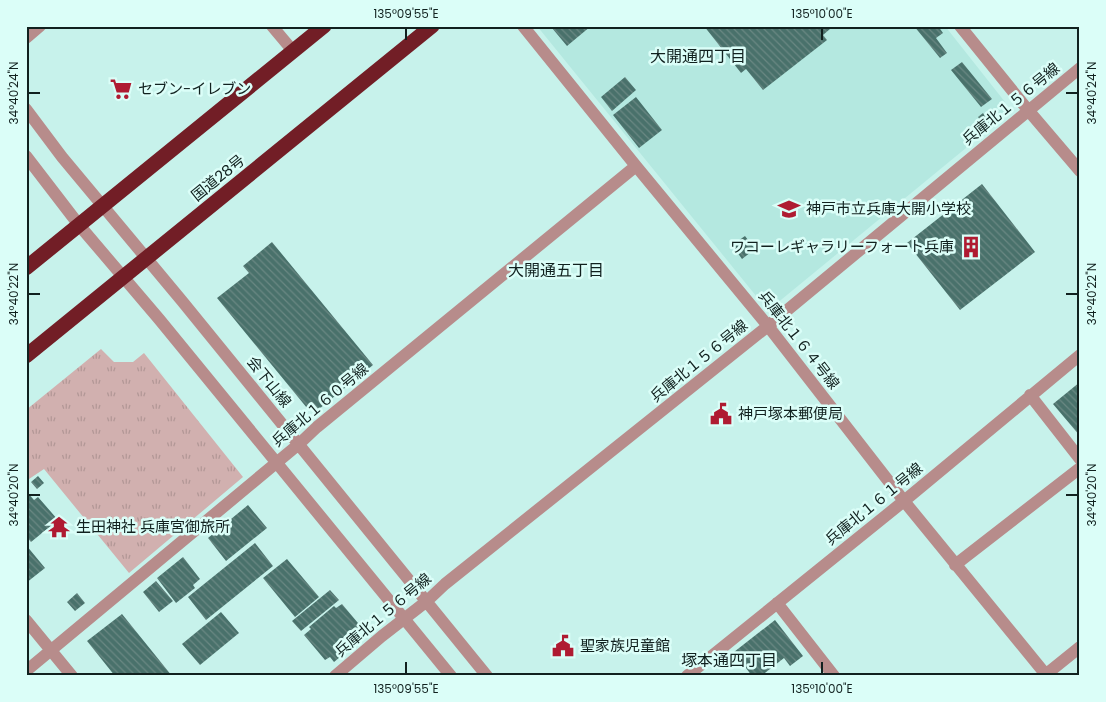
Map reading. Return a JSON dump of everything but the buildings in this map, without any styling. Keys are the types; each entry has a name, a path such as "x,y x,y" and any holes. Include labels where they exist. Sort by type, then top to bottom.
{"highway":[{"path":"26,268 324,26"},
{"name":"国道28号","path":"26,356 432,26"}],"street":[{"path":"26,38 40,26"},
{"path":"272,26 293,51"},
{"name":"兵庫北１６４号線","path":"523,26 768,326 904,501 1045,675"},
{"path":"960,26 1080,171"},
{"name":"兵庫北１５６号線","path":"335,676 445,584 768,326 1080,68"},
{"name":"会下山線","path":"26,109 62,157 147,258 487,676"},
{"path":"26,156 79,225 277,462 451,676"},
{"name":"兵庫北１６０号線","path":"26,670 299,444 317,427 636,166"},
{"name":"兵庫北１６１号線","path":"687,676 904,501 1080,354"},
{"path":"1030,395 1080,459"},
{"path":"955,565 1080,468"},
{"path":"777,603 834,676"},
{"path":"26,620 72,676"},
{"path":"1045,675 1080,647"}],"shaded area":[{"name":"神戸市立兵庫大開小学校","path":"537,26 945,26 1005,102 1005,116 776,304 761,302"}],"green space":[{"path":"101,349 114,362 133,362 144,353 243,477 129,573 44,469 26,481 26,410"}],"place":[{"name":"セブン-イレブン","path":"121,89"},
{"name":"神戸市立兵庫大開小学校","path":"789,209"},
{"name":"ワコーレギャラリーフォート兵庫","path":"971,247"},
{"name":"神戸塚本郵便局","path":"721,414"},
{"name":"生田神社 兵庫宮御旅所","path":"59,527"},
{"name":"聖家族児童館","path":"563,646"}],"district":[{"name":"大開通四丁目","path":"698,56"},
{"name":"大開通五丁目","path":"556,270"},
{"name":"塚本通四丁目","path":"729,660"}]}
